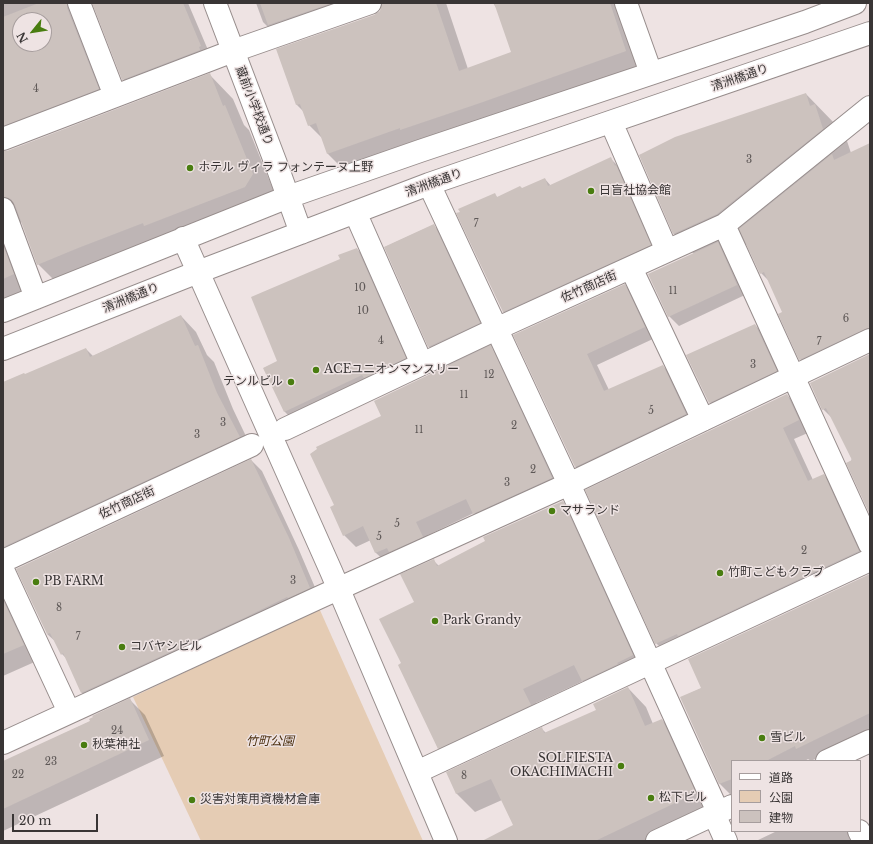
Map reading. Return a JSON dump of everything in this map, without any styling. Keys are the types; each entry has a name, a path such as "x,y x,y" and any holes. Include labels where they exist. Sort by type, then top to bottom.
{"street":[{"path":"79,3 115,96"},
{"name":"蔵前小学校通り","path":"215,3 301,233"},
{"path":"3,139 233,51 370,3"},
{"path":"626,3 650,73"},
{"path":"3,311 288,197 798,24 855,3"},
{"name":"清洲橋通り","path":"3,349 198,272 428,184 870,33"},
{"name":"佐竹商店街","path":"285,429 496,329 724,225 870,107"},
{"path":"611,122 667,251"},
{"path":"428,184 569,484 650,662 721,811 726,841"},
{"path":"3,209 36,298"},
{"path":"355,212 422,364"},
{"path":"724,225 870,545"},
{"path":"184,238 339,588 446,841"},
{"path":"631,268 704,420"},
{"path":"3,743 569,484 870,340"},
{"name":"佐竹商店街","path":"3,561 252,445"},
{"path":"417,772 870,560"},
{"path":"3,570 69,712"},
{"path":"829,760 870,741"},
{"path":"657,841 721,811"},
{"path":"860,832 864,841"}],"green space":[{"name":"竹町公園","path":"319,608 423,841 201,841 133,697"}],"building":[{"path":"39,3 67,3 67,8 99,89 3,126 3,17 12,14 12,52 52,52 52,12 16,12"},
{"path":"92,3 183,3 201,46 199,47 200,50 122,80"},
{"path":"260,3 332,3 268,25"},
{"path":"382,3 436,3 459,71 511,52 494,3 610,3 626,51 480,103 400,130 400,128 327,154 316,123 308,126 300,104 296,105 276,49 374,15 380,11"},
{"path":"210,73 223,106 225,105 253,174 245,187 144,226 143,223 37,265 15,205 11,199 3,197 3,151 7,151"},
{"path":"806,93 810,106 815,104 823,129 717,214 673,234 639,155 675,137"},
{"path":"870,143 870,328 799,360 778,314 782,312 764,272 760,274 739,229 832,154 834,160"},
{"path":"611,157 615,166 616,165 651,245 503,312 456,213 460,212 458,209 495,193 497,197 520,186 522,188 545,178 548,186"},
{"path":"434,224 480,323 428,347 384,247"},
{"path":"718,242 737,285 668,317 648,274"},
{"path":"3,245 14,274 3,279"},
{"path":"357,248 406,358 364,378 362,375 284,412 263,368 277,361 251,297 340,259 338,255"},
{"path":"625,284 645,327 587,354 604,391 663,365 686,414 575,467 513,335"},
{"path":"181,315 195,346 198,345 217,393 240,437 3,547 3,382 86,348 90,357"},
{"path":"755,324 777,371 709,403 686,355"},
{"path":"491,345 552,478 473,514 466,499 416,522 423,537 389,552 387,548 375,553 363,526 343,536 330,507 334,505 310,454 317,449 316,447 381,416 374,401"},
{"path":"870,354 870,515 846,463 852,460 826,408 822,410 810,383"},
{"path":"787,394 799,420 783,428 808,481 824,474 859,551 678,636 677,634 655,644 585,490"},
{"path":"251,459 289,538 310,588 288,598 287,597 81,693 63,653 61,655 50,633 47,634 16,569"},
{"path":"563,501 633,655 617,663 618,664 582,681 574,665 523,689 531,705 438,749 398,665 401,663 379,619 414,602 400,574 434,559 437,566 485,541 483,537"},
{"path":"870,574 870,713 796,749 795,746 768,760 731,760 731,779 719,784 680,697 701,688 688,659"},
{"path":"3,600 24,645 3,654"},
{"path":"628,687 645,726 662,719 696,793 595,841 482,841 513,825 491,779 456,794 446,772 542,727 544,733 596,710 593,704"},
{"path":"130,698 149,740 3,809 3,761 90,721 89,719 93,717 92,716"}],"place":[{"name":"ホテル ヴィラ フォンテーヌ上野","path":"190,168"},
{"name":"日盲社協会館","path":"591,191"},
{"name":"ACEユニオンマンスリー","path":"316,370"},
{"name":"テンルビル","path":"291,382"},
{"name":"マサランド","path":"552,511"},
{"name":"竹町こどもクラブ","path":"720,573"},
{"name":"PB FARM","path":"36,582"},
{"name":"Park Grandy","path":"435,621"},
{"name":"コバヤシビル","path":"122,647"},
{"name":"雪ビル","path":"762,738"},
{"name":"秋葉神社","path":"84,745"},
{"name":"SOLFIESTA OKACHIMACHI","path":"621,766"},
{"name":"松下ビル","path":"651,798"},
{"name":"災害対策用資機材倉庫","path":"192,800"}]}
